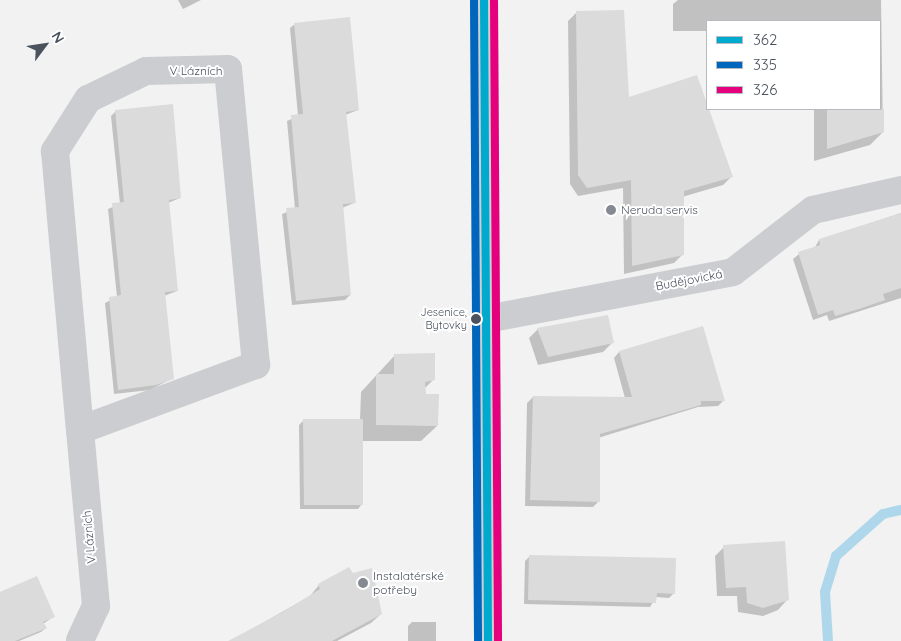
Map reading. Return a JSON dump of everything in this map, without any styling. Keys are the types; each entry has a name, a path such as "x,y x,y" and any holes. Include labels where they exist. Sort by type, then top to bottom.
{"main road":[{"path":"484,0 488,641"}],"street":[{"name":"V Lázních","path":"80,430 256,365 228,69 146,71 88,99 55,151 80,430 96,606 80,641"},
{"name":"Budějovická","path":"487,319 733,272 813,210 901,190"}],"building":[{"path":"624,10 629,97 697,75 706,100 706,110 709,110 733,177 684,191 684,255 632,266 631,180 587,188 578,175 576,11"},
{"path":"350,17 359,110 346,112 356,203 343,204 351,295 296,301 286,208 299,207 291,115 303,114 294,23"},
{"path":"173,104 181,198 169,200 178,291 165,292 174,379 156,385 118,390 109,297 121,295 112,203 124,202 115,110"},
{"path":"884,109 884,132 827,149 827,110"},
{"path":"901,213 901,288 883,294 885,300 859,309 835,316 833,310 818,315 798,252 820,245 819,239"},
{"path":"608,315 614,343 548,357 537,328"},
{"path":"703,326 725,401 701,401 701,405 600,434 600,502 530,500 533,396 632,397 619,351"},
{"path":"435,353 435,380 425,382 426,394 439,394 438,426 376,425 376,374 394,374 394,354"},
{"path":"303,419 363,419 363,505 304,505"},
{"path":"785,541 789,600 763,608 747,603 746,587 726,588 723,545"},
{"path":"529,555 676,558 675,594 657,593 656,603 528,600"},
{"path":"349,567 353,573 372,568 382,614 332,641 228,641 283,612 320,589 318,584"},
{"path":"37,576 55,617 43,622 47,628 15,641 0,641 0,592"}],"waterway":[{"path":"828,641 825,592 836,556 883,514 901,510"}],"transit line":[{"name":"335","path":"474,0 478,641"},
{"name":"362","path":"484,0 488,641"},
{"name":"326","path":"494,0 498,641"}],"place":[{"name":"Neruda servis","path":"611,210"},
{"name":"Jesenice, Bytovky","path":"476,319"},
{"name":"Instalatérské potřeby","path":"363,583"}]}
